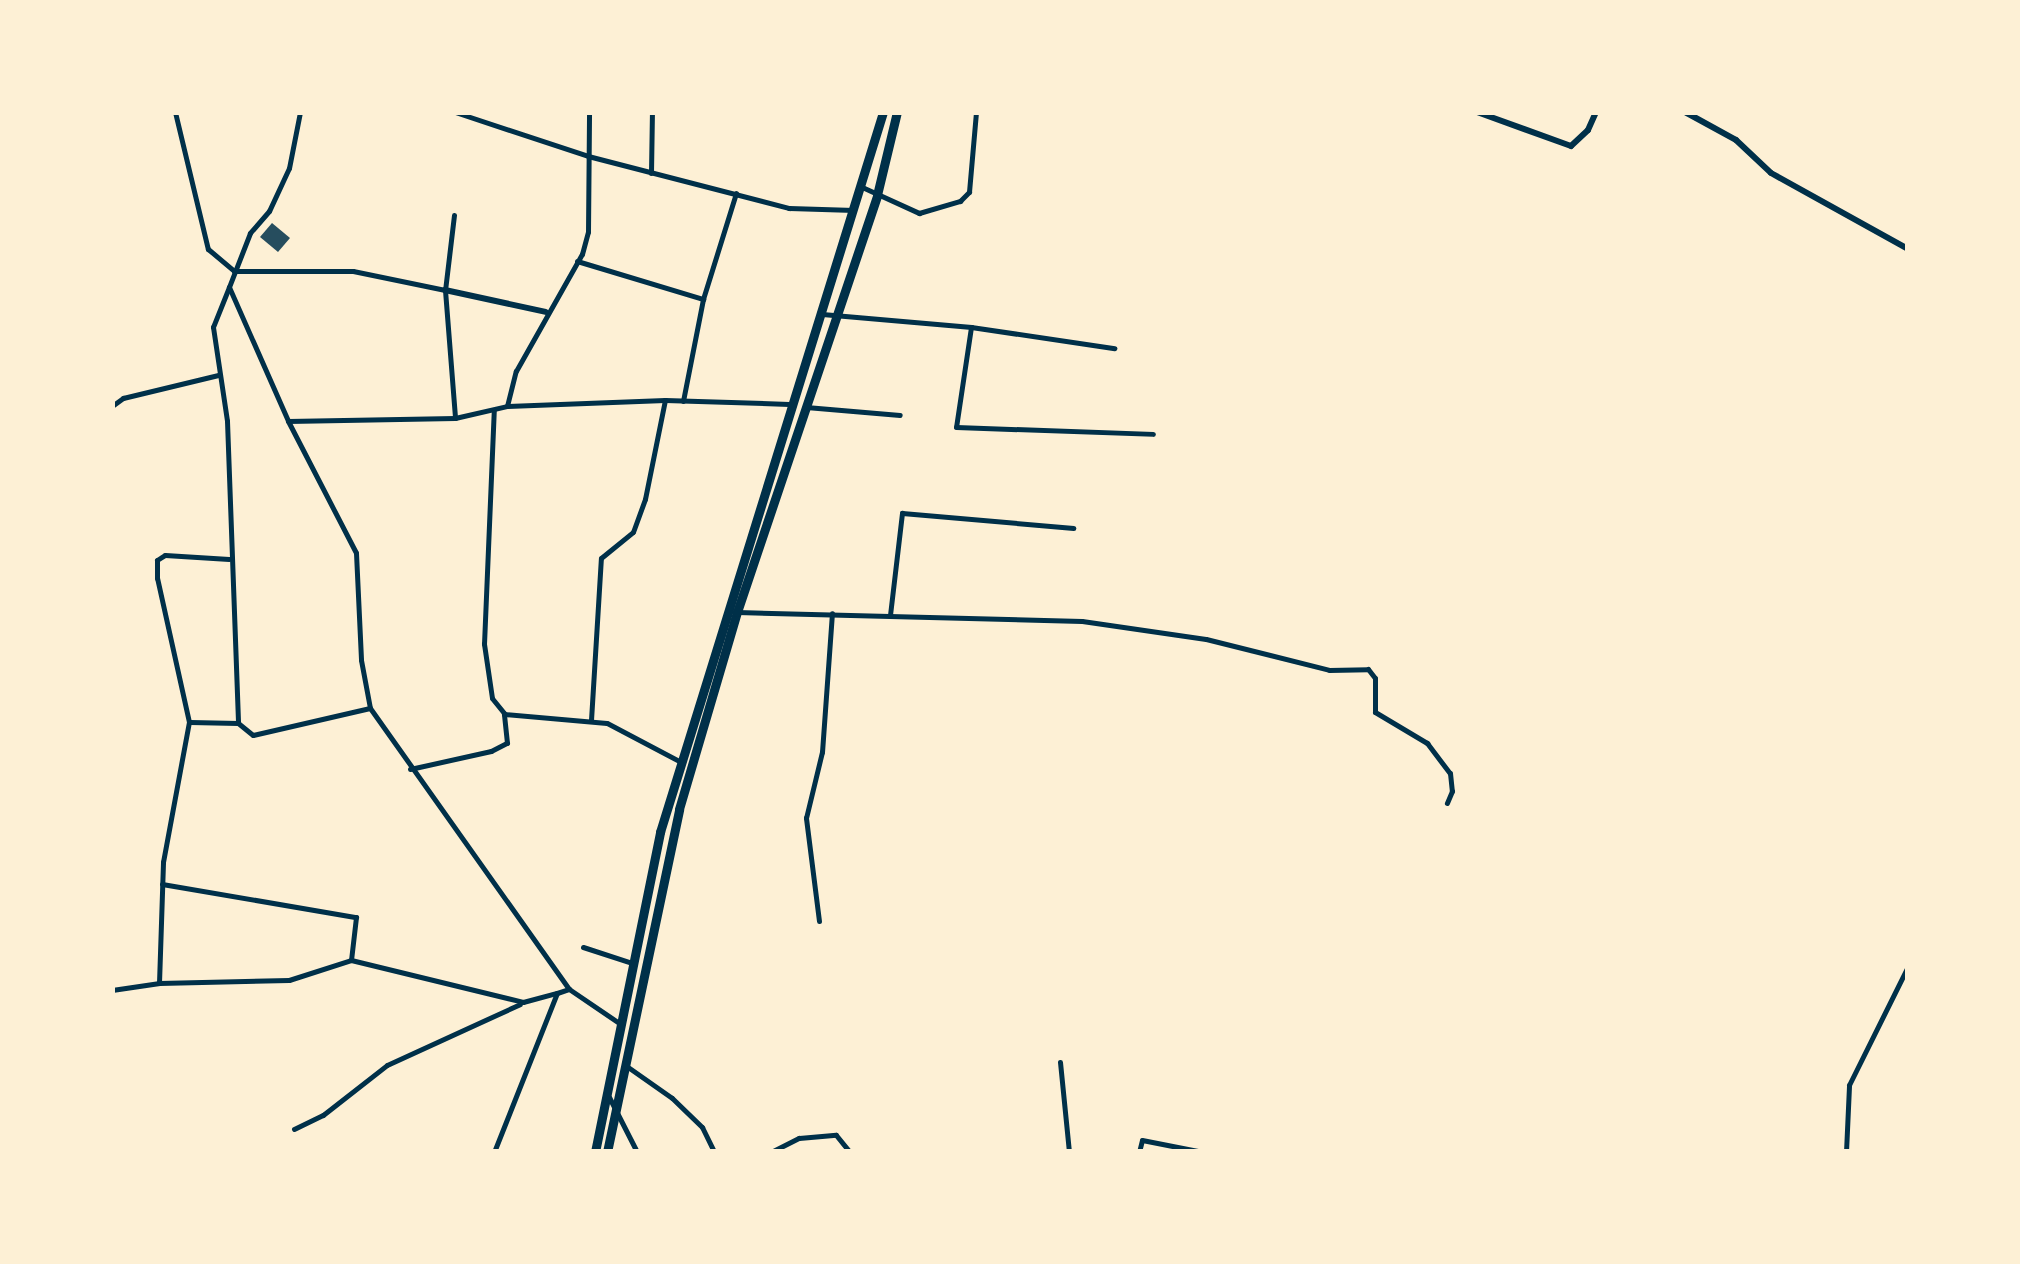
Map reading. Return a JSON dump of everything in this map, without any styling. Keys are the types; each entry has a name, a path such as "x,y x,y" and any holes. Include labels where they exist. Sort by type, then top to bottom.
{"highway":[{"path":"595,1152 660,832 883,112"},
{"path":"608,1152 640,981 679,809 736,612 877,195 897,112"}],"street":[{"path":"174,112 208,249 234,272 353,271 546,312"},
{"path":"238,723 229,559 227,421 214,327 234,272 289,168 300,112"},
{"path":"455,112 588,156 789,208 855,210"},
{"path":"508,406 516,372 577,262 588,232 589,112"},
{"path":"651,172 652,112"},
{"path":"862,187 919,213 960,202 969,192 976,112"},
{"path":"1477,112 1570,146 1588,130 1596,112"},
{"path":"1691,113 1736,140 1771,173 1908,249"},
{"path":"682,401 703,299 736,192"},
{"path":"454,215 445,290 454,418"},
{"path":"577,262 703,299"},
{"path":"229,287 288,421 356,553 361,660 370,708 569,990 619,1023"},
{"path":"822,314 971,327 1114,348"},
{"path":"971,327 956,427 1153,434"},
{"path":"112,406 124,398 218,375"},
{"path":"288,421 454,418 508,406 665,400 790,404"},
{"path":"591,720 601,558 633,532 645,499 665,400"},
{"path":"804,406 900,416"},
{"path":"410,769 491,751 507,743 504,714 492,698 484,644 494,410"},
{"path":"890,615 902,513 1073,528"},
{"path":"159,983 162,884 189,722 157,560 165,555 229,559"},
{"path":"730,602 736,612 1082,622 1206,639 1329,670 1368,669 1375,678 1375,712 1427,743 1450,774 1452,791 1447,803"},
{"path":"818,922 806,818 822,752 832,612"},
{"path":"189,722 238,723 253,734 370,708"},
{"path":"504,714 607,723 681,762"},
{"path":"162,884 356,917 351,960"},
{"path":"583,947 632,963"},
{"path":"112,990 159,983 289,980 351,960 523,1002"},
{"path":"1846,1152 1849,1086 1908,966"},
{"path":"294,1128 324,1115 387,1065 523,1002 569,990"},
{"path":"494,1152 558,993"},
{"path":"615,1060 672,1098 702,1127 714,1152"},
{"path":"1060,1062 1069,1152"},
{"path":"607,1094 638,1152"},
{"path":"770,1152 799,1138 836,1134 850,1152"},
{"path":"1139,1152 1142,1140 1202,1152"}],"building":[{"path":"272,223 290,238 278,252 260,237"}]}
